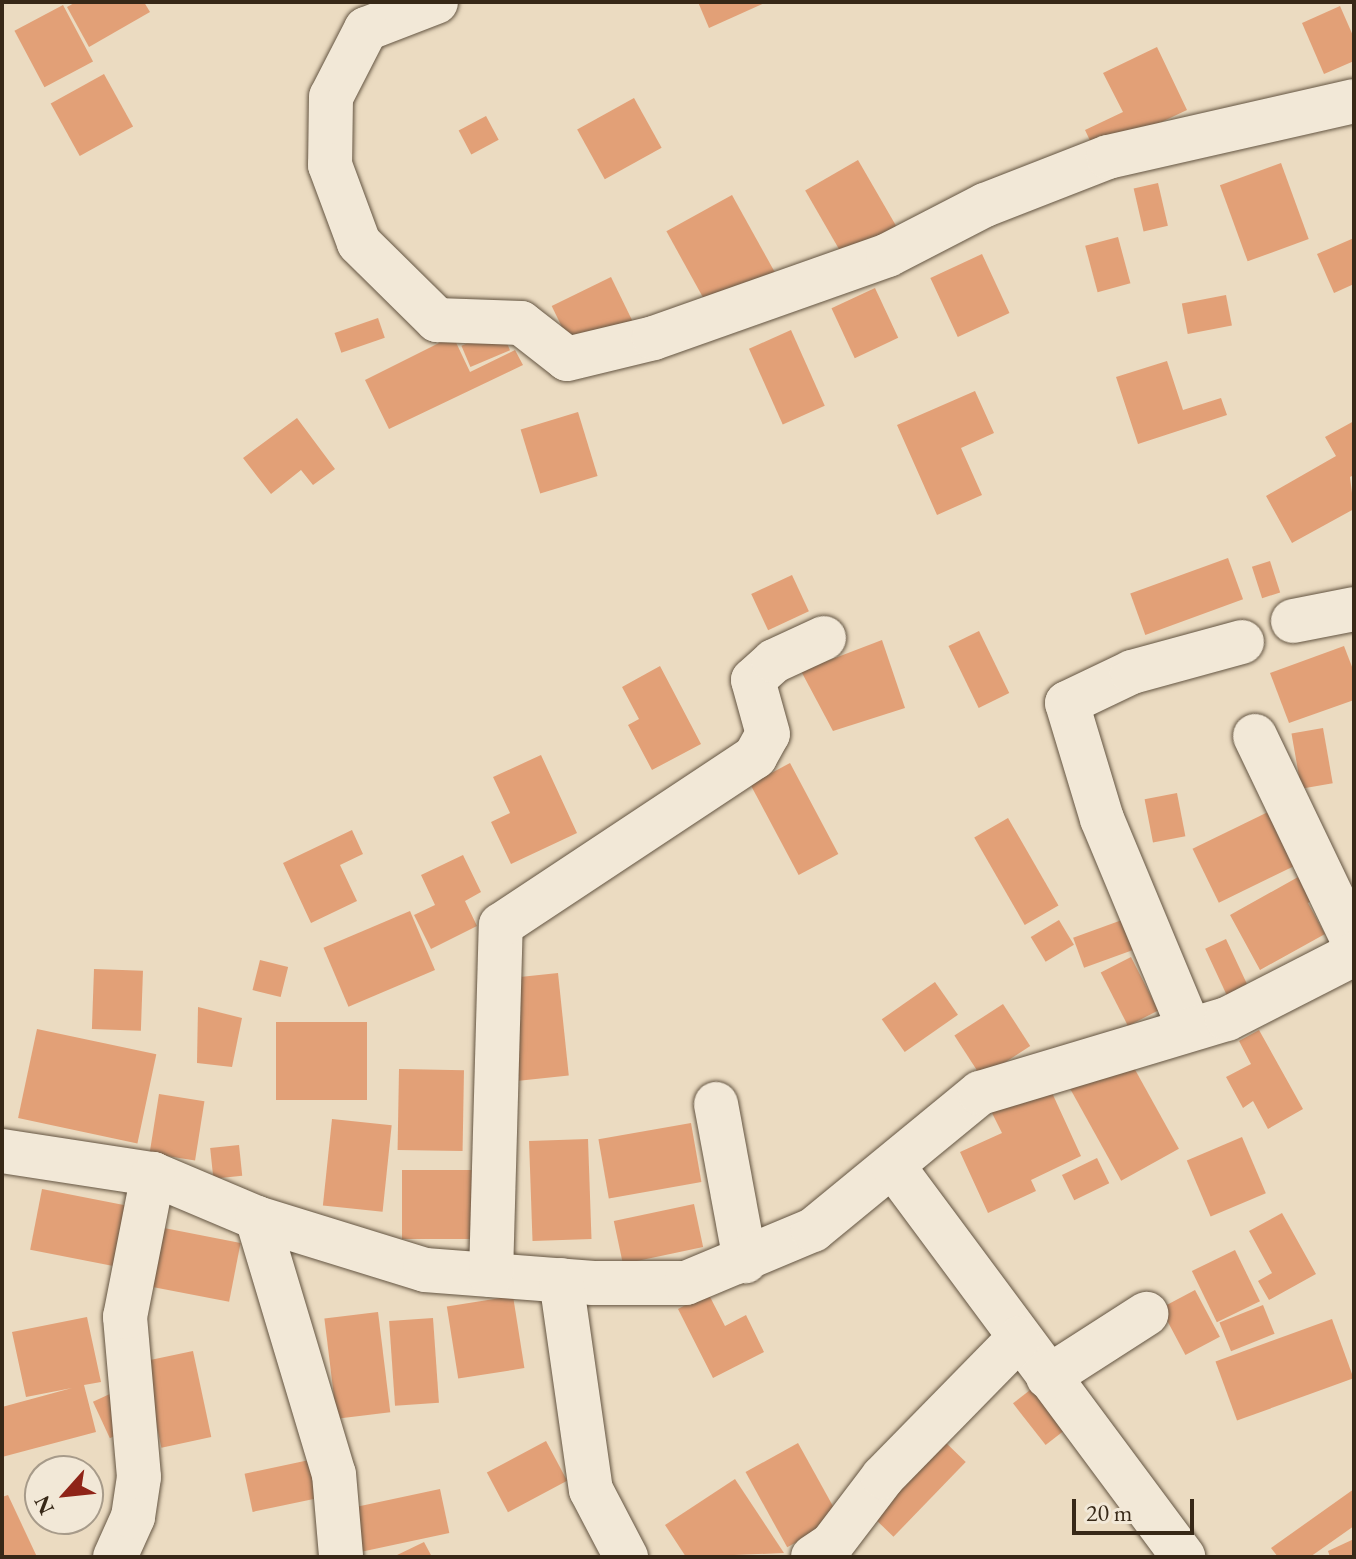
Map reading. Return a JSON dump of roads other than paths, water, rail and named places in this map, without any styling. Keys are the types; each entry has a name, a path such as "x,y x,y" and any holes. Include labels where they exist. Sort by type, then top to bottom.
{"street":[{"path":"436,2 366,29 331,97 330,165 359,243 437,320 521,323 567,359 654,338 888,255 985,205 1108,157 1354,101"},
{"path":"1293,621 1354,609"},
{"path":"491,1275 501,925 755,757 768,734 753,680 774,661 824,638"},
{"path":"1189,1028 1102,819 1067,703 1132,672 1242,642"},
{"path":"1255,736 1354,943"},
{"path":"2,1151 153,1174 257,1218 425,1270 561,1280 686,1283 745,1261 813,1230 980,1093 1227,1019 1354,954"},
{"path":"716,1104 745,1261"},
{"path":"893,1166 1183,1557"},
{"path":"115,1557 133,1517 139,1477 125,1317 153,1174"},
{"path":"257,1218 334,1474 341,1556"},
{"path":"561,1280 591,1490 626,1557"},
{"path":"1048,1377 1146,1314"},
{"path":"813,1557 832,1544 883,1477 1019,1338"}]}
